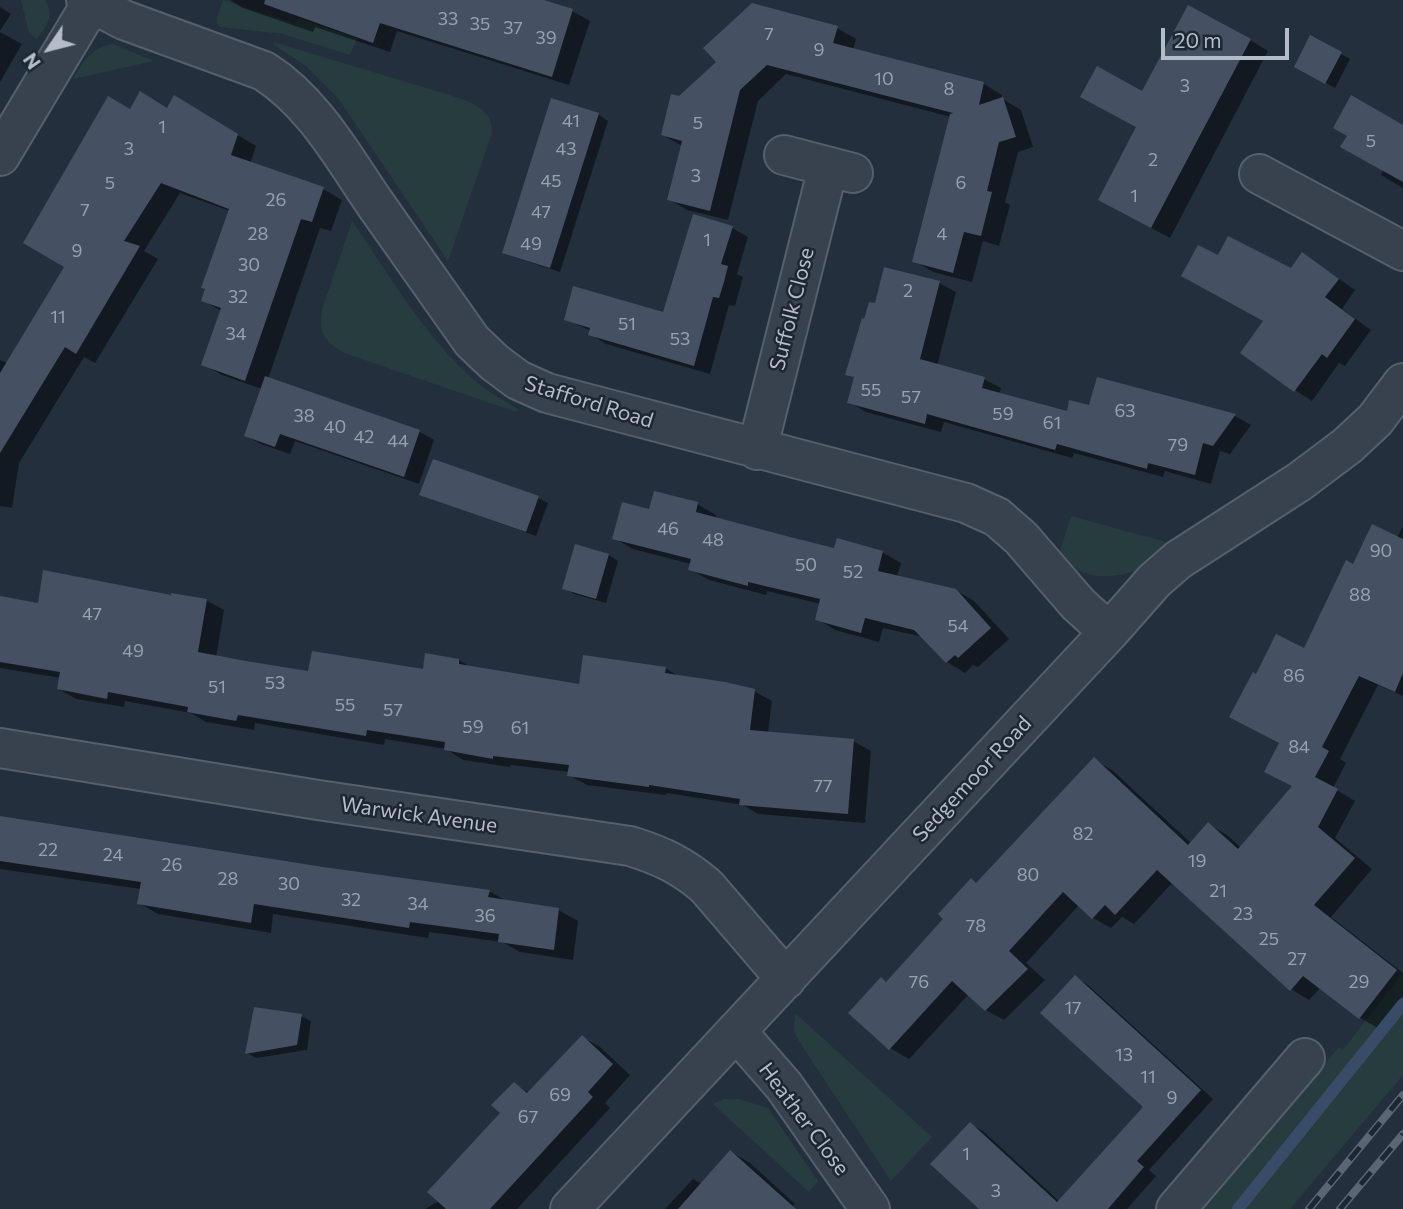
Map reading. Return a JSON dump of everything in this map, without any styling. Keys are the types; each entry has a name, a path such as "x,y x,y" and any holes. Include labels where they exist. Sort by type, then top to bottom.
{"street":[{"path":"0,156 88,2"},
{"name":"Stafford Road","path":"88,2 107,13 158,33 264,71 282,83 301,100 332,141 472,341 518,380 547,393 966,503 997,517 1021,538 1078,604 1109,632"},
{"name":"Suffolk Close","path":"757,450 840,170 785,155"},
{"path":"1259,174 1403,251"},
{"name":"Sedgemoor Road","path":"570,1209 1154,581 1178,560 1299,482 1346,446 1375,420 1403,383"},
{"name":"Warwick Avenue","path":"0,748 318,800 630,846 681,865 706,886 786,979"},
{"name":"Heather Close","path":"736,1031 784,1086 870,1209"},
{"path":"1176,1209 1305,1058"}],"green space":[{"path":"21,0 45,0 48,5 50,16 37,39 29,33"},
{"path":"223,0 295,23 298,18 357,38 350,55 283,34 220,27 217,17"},
{"path":"273,42 456,97 476,105 486,114 492,133 448,261 338,98 306,66"},
{"path":"112,44 154,61 73,79 93,52"},
{"path":"352,221 433,337 477,383 518,409 516,412 347,354 329,342 321,326 322,310"},
{"path":"1071,516 1177,545 1149,567 1114,576 1084,573 1059,554"},
{"path":"1403,972 1403,1075 1290,1209 1202,1209 1339,1047 1343,1050"},
{"path":"795,1013 932,1137 891,1181 799,1041 794,1031"},
{"path":"724,1099 739,1099 768,1108 818,1181 809,1192 713,1104"}],"building":[{"path":"265,0 544,0 573,9 552,77 380,23 373,43 264,4"},
{"path":"752,3 838,26 833,43 984,82 979,105 1003,97 1016,137 999,142 987,191 992,192 981,236 964,232 953,273 912,262 950,114 953,113 767,65 740,90 710,211 667,200 682,141 661,135 671,94 679,96 716,62 703,48"},
{"path":"1188,5 1251,39 1151,228 1098,200 1136,127 1080,97 1097,66 1142,91"},
{"path":"1310,35 1342,52 1325,84 1294,67"},
{"path":"140,91 167,108 174,95 238,134 231,155 324,187 312,222 301,219 245,381 201,365 221,308 201,301 205,289 201,288 229,209 161,183 124,241 140,246 76,354 65,347 0,453 0,373 64,267 23,243 108,96 130,109"},
{"path":"1351,95 1403,125 1403,182 1340,147 1347,136 1333,128"},
{"path":"551,98 599,113 550,268 502,253"},
{"path":"693,214 733,226 721,264 728,266 724,282 719,298 713,297 694,366 588,335 590,328 564,320 573,286 663,312"},
{"path":"1228,236 1291,268 1302,252 1339,279 1325,297 1355,319 1327,358 1322,354 1294,392 1240,353 1263,321 1181,276 1198,245 1218,255"},
{"path":"884,267 940,281 920,359 985,377 982,388 1067,411 1069,400 1089,405 1097,377 1236,414 1213,446 1203,443 1195,475 1148,463 1147,469 1057,444 1055,450 927,414 925,424 847,403 854,377 845,375 862,318 864,319 869,302 875,303"},
{"path":"265,376 420,430 404,477 280,434 275,447 244,436"},
{"path":"433,459 539,496 526,532 419,495"},
{"path":"654,491 698,502 696,512 790,537 834,548 837,538 883,551 878,571 956,589 991,628 958,658 955,655 946,663 914,630 865,618 861,633 815,620 820,599 748,582 748,586 688,570 691,559 612,539 622,502 649,509"},
{"path":"1372,524 1403,539 1403,673 1395,692 1359,676 1322,747 1329,751 1315,777 1338,789 1318,827 1355,858 1314,905 1397,970 1359,1019 1303,976 1290,991 1157,870 1115,915 1105,905 1092,919 1063,892 1009,951 1028,969 985,1011 952,981 889,1050 848,1013 881,977 886,982 943,919 938,914 971,878 976,883 1094,757 1188,845 1208,822 1238,849 1292,786 1264,772 1279,743 1229,717 1253,672 1256,674 1276,634 1304,648 1346,560 1353,564"},
{"path":"575,544 609,554 596,599 562,589"},
{"path":"43,570 171,595 207,599 198,652 246,661 308,671 312,651 423,669 425,653 459,659 459,664 579,684 583,655 666,667 665,673 755,689 750,730 854,739 848,814 739,805 740,799 567,776 569,765 493,756 493,759 444,750 445,742 367,730 366,736 238,715 236,721 187,712 188,707 108,692 107,699 57,689 60,672 0,662 0,596 38,603"},
{"path":"0,816 323,867 490,890 488,897 559,908 554,950 498,942 499,934 410,922 409,928 254,904 251,923 137,904 141,882 0,861"},
{"path":"1075,975 1201,1090 1137,1161 1144,1167 1108,1209 979,1209 930,1164 970,1122 1057,1202 1143,1107 1040,1013"},
{"path":"254,1007 302,1014 297,1045 245,1054"},
{"path":"582,1035 613,1064 588,1092 593,1097 490,1209 446,1209 427,1192 500,1113 491,1105 514,1082 527,1093"},
{"path":"730,1150 796,1209 678,1209"}],"waterway":[{"path":"1238,1209 1403,1004"}],"railway":[{"path":"1309,1209 1403,1095"},
{"path":"1340,1209 1403,1134"}]}
